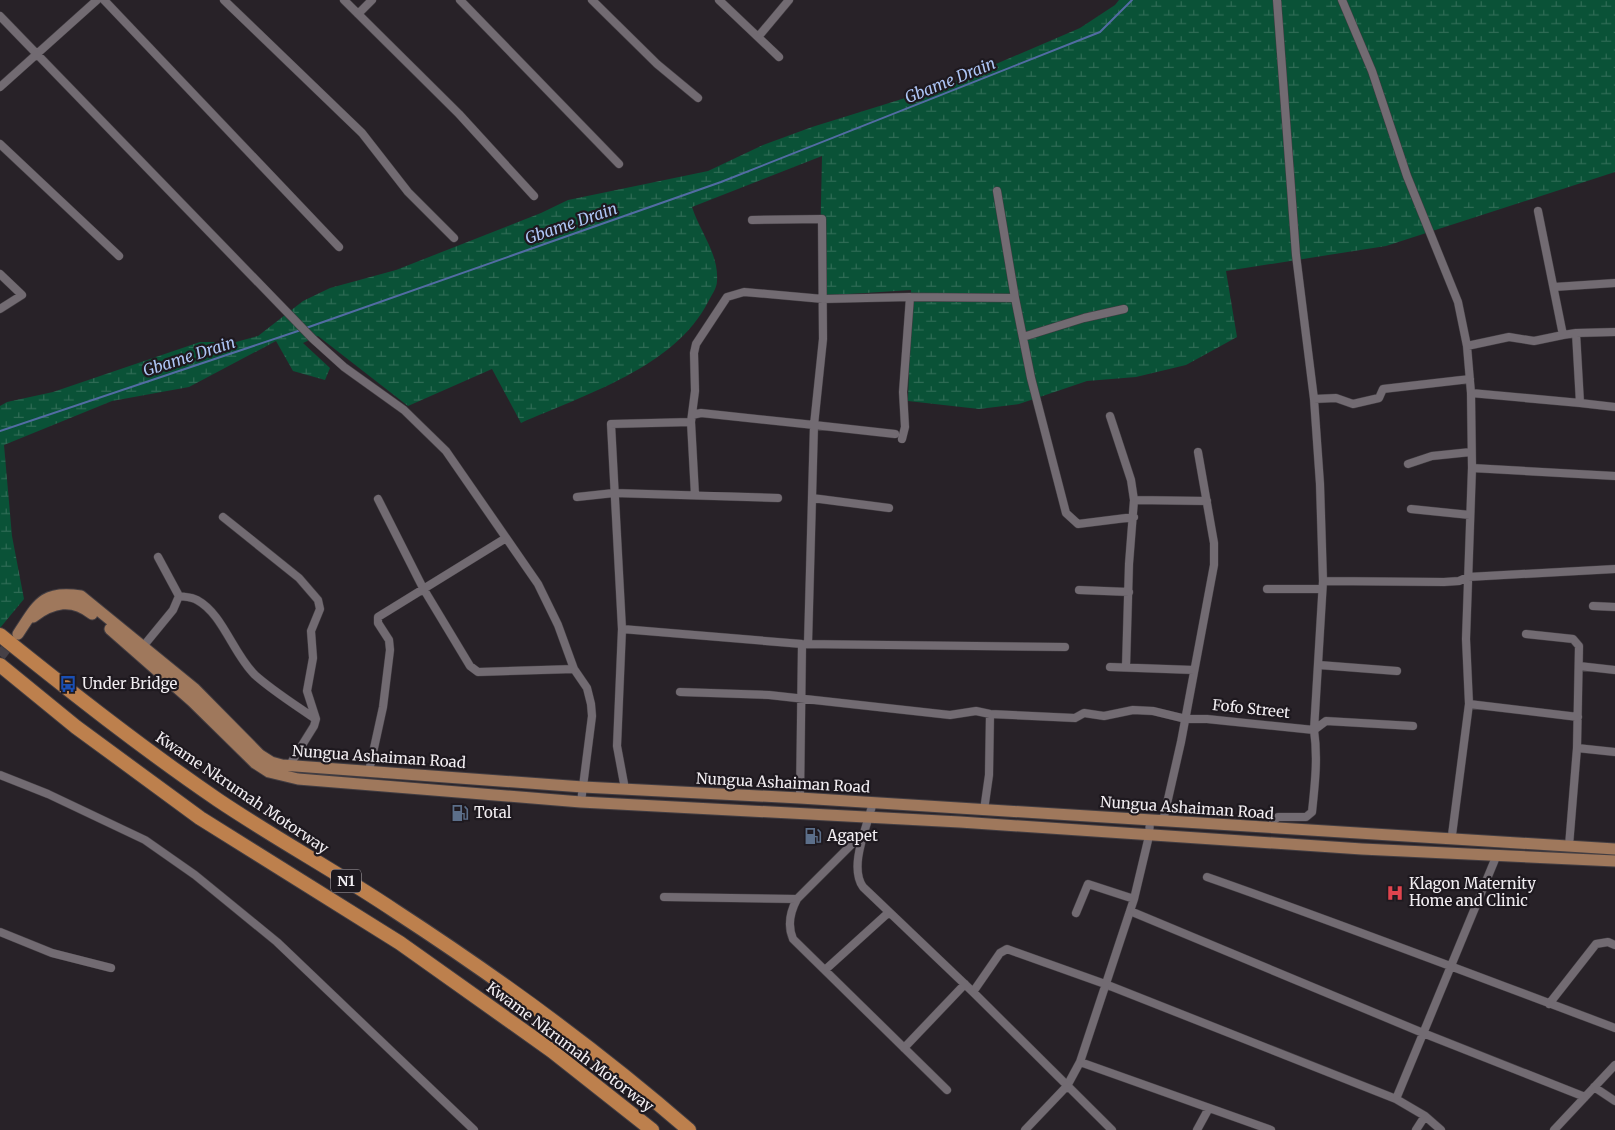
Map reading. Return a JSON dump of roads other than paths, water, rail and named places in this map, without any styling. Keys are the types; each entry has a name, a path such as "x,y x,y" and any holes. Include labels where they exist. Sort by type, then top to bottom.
{"highway":[{"name":"Kwame Nkrumah Motorway","path":"0,635 92,709 209,793 294,849 395,910 568,1030 625,1074 689,1130"},
{"name":"Kwame Nkrumah Motorway","path":"0,665 76,726 200,818 408,948 552,1050 652,1130"}],"main road":[{"name":"Nungua Ashaiman Road","path":"18,634 43,599 56,594 81,596 141,649 244,754 270,772 313,780 581,802 870,817 1496,857 1615,861"},
{"name":"Nungua Ashaiman Road","path":"141,649 195,689 260,755 271,762 289,766 583,787 873,802 1615,849"}],"street":[{"path":"0,87 98,0"},
{"path":"104,0 339,247"},
{"path":"224,0 362,133 408,192 454,238"},
{"path":"344,0 459,114 534,196"},
{"path":"358,14 372,0"},
{"path":"460,0 619,164"},
{"path":"592,0 657,64 698,98"},
{"path":"718,0 779,57"},
{"path":"758,37 789,0"},
{"path":"1271,828 1274,820 1278,817 1306,817 1312,812 1316,745 1314,730 1322,585 1320,484 1314,399 1296,255 1277,0"},
{"path":"1342,0 1372,72 1407,176 1458,302 1467,346 1471,393 1472,468 1466,639 1469,704 1450,839"},
{"path":"0,16 38,53 313,339 344,367 404,410 446,451 538,584 558,625 574,669 587,688 592,716 581,802"},
{"path":"0,144 119,256"},
{"path":"997,191 1031,378 1066,513 1078,524 1134,517"},
{"path":"1538,211 1563,335"},
{"path":"752,220 822,218 823,339 814,425 800,798"},
{"path":"0,274 22,296 0,309"},
{"path":"1554,287 1615,283"},
{"path":"695,495 692,418 696,344 727,297 744,292 823,299 910,297 1015,298"},
{"path":"625,789 617,746 622,630 611,424 692,418 701,413 814,425 898,437 905,427 903,392 910,297"},
{"path":"1023,337 1124,308"},
{"path":"1467,346 1509,338 1534,341 1563,335 1615,332"},
{"path":"1576,334 1580,403"},
{"path":"1314,399 1336,398 1353,404 1378,398 1383,389 1470,379"},
{"path":"1471,393 1615,407"},
{"path":"1110,416 1131,480 1134,500 1129,564 1126,667"},
{"path":"1163,821 1186,719 1214,565 1214,543 1198,452"},
{"path":"1408,464 1432,456 1471,452"},
{"path":"1472,468 1615,476"},
{"path":"577,497 614,493 778,498"},
{"path":"812,498 888,508"},
{"path":"378,499 423,588 462,657 478,672 574,669"},
{"path":"1134,500 1206,500"},
{"path":"1411,509 1470,515"},
{"path":"223,517 299,578 318,600 320,609 311,631 313,658 307,691 316,719 314,726 289,766"},
{"path":"369,771 383,707 390,650 388,640 378,623 378,617 506,538"},
{"path":"158,557 179,596"},
{"path":"1268,589 1322,585 1444,582 1459,581 1468,577 1615,569"},
{"path":"1080,590 1129,592"},
{"path":"179,596 195,599 203,604 223,628 241,660 256,675 316,719"},
{"path":"141,649 173,610 179,596"},
{"path":"1594,606 1615,607"},
{"path":"622,630 805,644 1065,647"},
{"path":"1526,634 1574,639 1578,642 1577,748 1569,846"},
{"path":"1319,665 1398,671"},
{"path":"1579,666 1615,670"},
{"path":"1110,667 1194,670"},
{"name":"Fofo Street","path":"680,692 803,699 939,715 960,714 970,711 990,714 1075,718 1084,714 1104,716 1133,710 1153,711 1186,719 1207,719 1314,730"},
{"path":"1469,704 1578,717"},
{"path":"984,810 989,775 990,714"},
{"path":"1314,730 1326,721 1413,726"},
{"path":"1577,748 1615,752"},
{"path":"0,775 48,794 145,840 195,875 277,942 474,1130"},
{"path":"873,802 870,817 862,834 797,899 791,909 790,931 793,939 947,1090"},
{"path":"1025,1130 1067,1086 1080,1062 1134,899 1149,836 1150,820"},
{"path":"862,834 858,877 863,887 888,913 965,984 1112,1130"},
{"path":"1396,1099 1496,857"},
{"path":"1207,877 1452,965 1494,984 1615,1028"},
{"path":"1076,914 1088,884 1134,899"},
{"path":"664,897 797,899"},
{"path":"1130,911 1423,1033 1585,1097"},
{"path":"825,970 888,913"},
{"path":"0,932 52,953 111,968"},
{"path":"1549,1004 1596,944 1608,942 1615,945"},
{"path":"973,992 1000,953 1006,949 1106,984 1396,1099 1425,1116 1442,1130"},
{"path":"904,1048 965,984"},
{"path":"1080,1062 1271,1130"},
{"path":"1554,1130 1615,1065"},
{"path":"1594,1088 1615,1101"},
{"path":"1197,1130 1209,1108"},
{"path":"1416,1130 1425,1116"}],"waterway":[{"name":"Gbame Drain","path":"306,328 721,182 1100,32 1132,0"},
{"name":"Gbame Drain","path":"0,431 301,330"}],"tunnel":[{"path":"0,656 15,637"}],"place":[{"name":"Under Bridge","path":"68,684"},
{"name":"Total","path":"460,813"},
{"name":"Agapet","path":"813,836"},
{"name":"Klagon Maternity Home and Clinic","path":"1395,893"}]}
